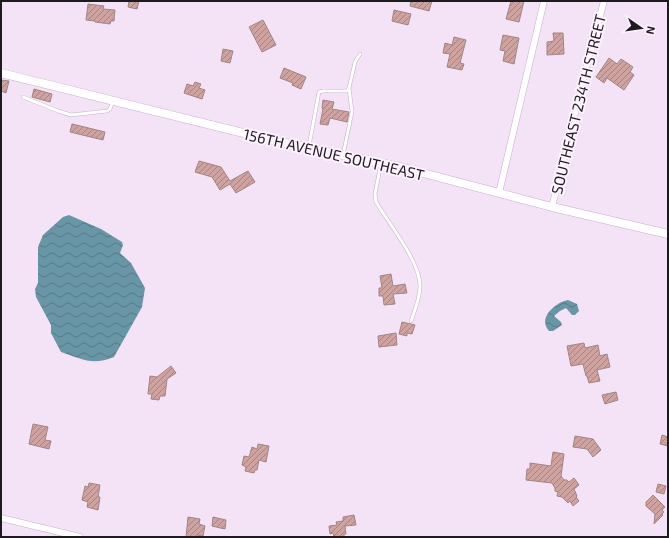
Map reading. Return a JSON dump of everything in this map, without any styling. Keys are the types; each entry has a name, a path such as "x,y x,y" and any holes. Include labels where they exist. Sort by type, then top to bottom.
{"street":[{"path":"499,194 544,1"},
{"name":"SOUTHEAST 234TH STREET","path":"552,207 604,1"},
{"name":"156TH AVENUE SOUTHEAST","path":"1,73 668,234"},
{"path":"1,518 80,537"}],"lane":[{"path":"343,156 352,112 349,88 355,62 360,54"},
{"path":"309,148 319,92 347,91 349,88"},
{"path":"23,97 58,112 71,115 107,112 113,101"},
{"path":"381,164 375,194 376,202 405,248 418,273 420,284 419,297 411,321"}],"water":[{"path":"69,215 101,229 122,242 123,245 120,253 131,263 145,288 142,307 114,357 106,360 93,361 81,359 61,352 51,333 51,325 36,297 35,289 38,283 38,247 43,235 63,217"},
{"path":"568,300 577,304 579,311 575,315 572,315 566,308 560,311 554,316 561,322 562,325 553,331 549,331 545,321 550,311 558,304"}],"building":[{"path":"129,1 139,1 137,9 128,7"},
{"path":"411,1 432,1 429,11 410,6"},
{"path":"511,1 524,1 519,22 506,19"},
{"path":"88,4 104,6 103,9 115,10 114,21 111,21 110,24 86,20"},
{"path":"394,10 411,14 408,25 392,21"},
{"path":"263,20 276,45 262,52 249,27"},
{"path":"553,33 563,33 564,54 547,55 547,42 554,41"},
{"path":"503,35 519,38 514,64 503,61 505,51 500,50"},
{"path":"454,37 466,40 460,63 464,64 462,70 447,67 450,54 443,53 445,43 452,45"},
{"path":"223,49 233,51 230,63 221,61"},
{"path":"609,58 617,64 621,59 633,67 630,72 634,75 624,90 607,78 604,83 596,77"},
{"path":"284,68 306,77 301,89 292,85 293,83 280,78"},
{"path":"1,80 9,81 6,93 1,91"},
{"path":"195,82 201,84 199,88 205,90 202,99 184,93 187,84 193,86"},
{"path":"34,89 52,94 50,102 32,97"},
{"path":"323,100 334,102 332,109 349,112 347,122 330,118 328,125 320,124"},
{"path":"72,124 105,132 103,140 70,132"},
{"path":"199,161 221,167 230,181 248,171 255,182 236,193 230,184 220,190 212,177 195,172"},
{"path":"391,274 393,286 405,284 407,293 393,294 395,304 384,305 383,296 379,296 379,288 382,288 380,276"},
{"path":"402,322 415,325 412,334 407,333 407,336 399,334"},
{"path":"396,333 397,345 379,347 378,336"},
{"path":"584,343 585,348 598,345 600,356 607,354 610,367 597,370 600,381 589,383 583,364 571,366 567,346"},
{"path":"171,366 176,373 167,379 165,396 160,396 159,400 151,399 152,394 148,394 150,376 157,377"},
{"path":"616,392 618,400 605,404 602,395"},
{"path":"33,424 48,427 45,440 51,441 49,449 29,444"},
{"path":"662,435 668,437 668,446 660,444"},
{"path":"575,436 593,439 601,450 593,457 587,449 573,447"},
{"path":"258,444 269,446 266,462 259,460 257,470 255,470 254,473 245,471 246,467 242,465 244,456 249,457 252,447 257,449"},
{"path":"553,452 564,454 561,476 564,480 569,482 574,478 579,485 574,489 577,496 576,497 579,501 573,506 570,501 568,503 562,497 557,496 558,492 555,491 552,483 526,480 527,469 530,469 530,463 551,466"},
{"path":"89,483 100,485 98,510 87,507 88,502 82,500 85,486 88,487"},
{"path":"658,484 666,486 664,494 656,492"},
{"path":"653,495 665,507 662,510 664,512 662,514 663,515 654,524 655,514 646,506 646,502"},
{"path":"354,515 356,525 345,526 346,534 344,534 344,537 334,537 333,533 330,534 329,526 337,525 336,522 343,521 343,517"},
{"path":"188,517 200,519 199,524 205,526 203,536 196,535 195,537 186,537"},
{"path":"213,517 226,520 225,529 212,526"}]}
